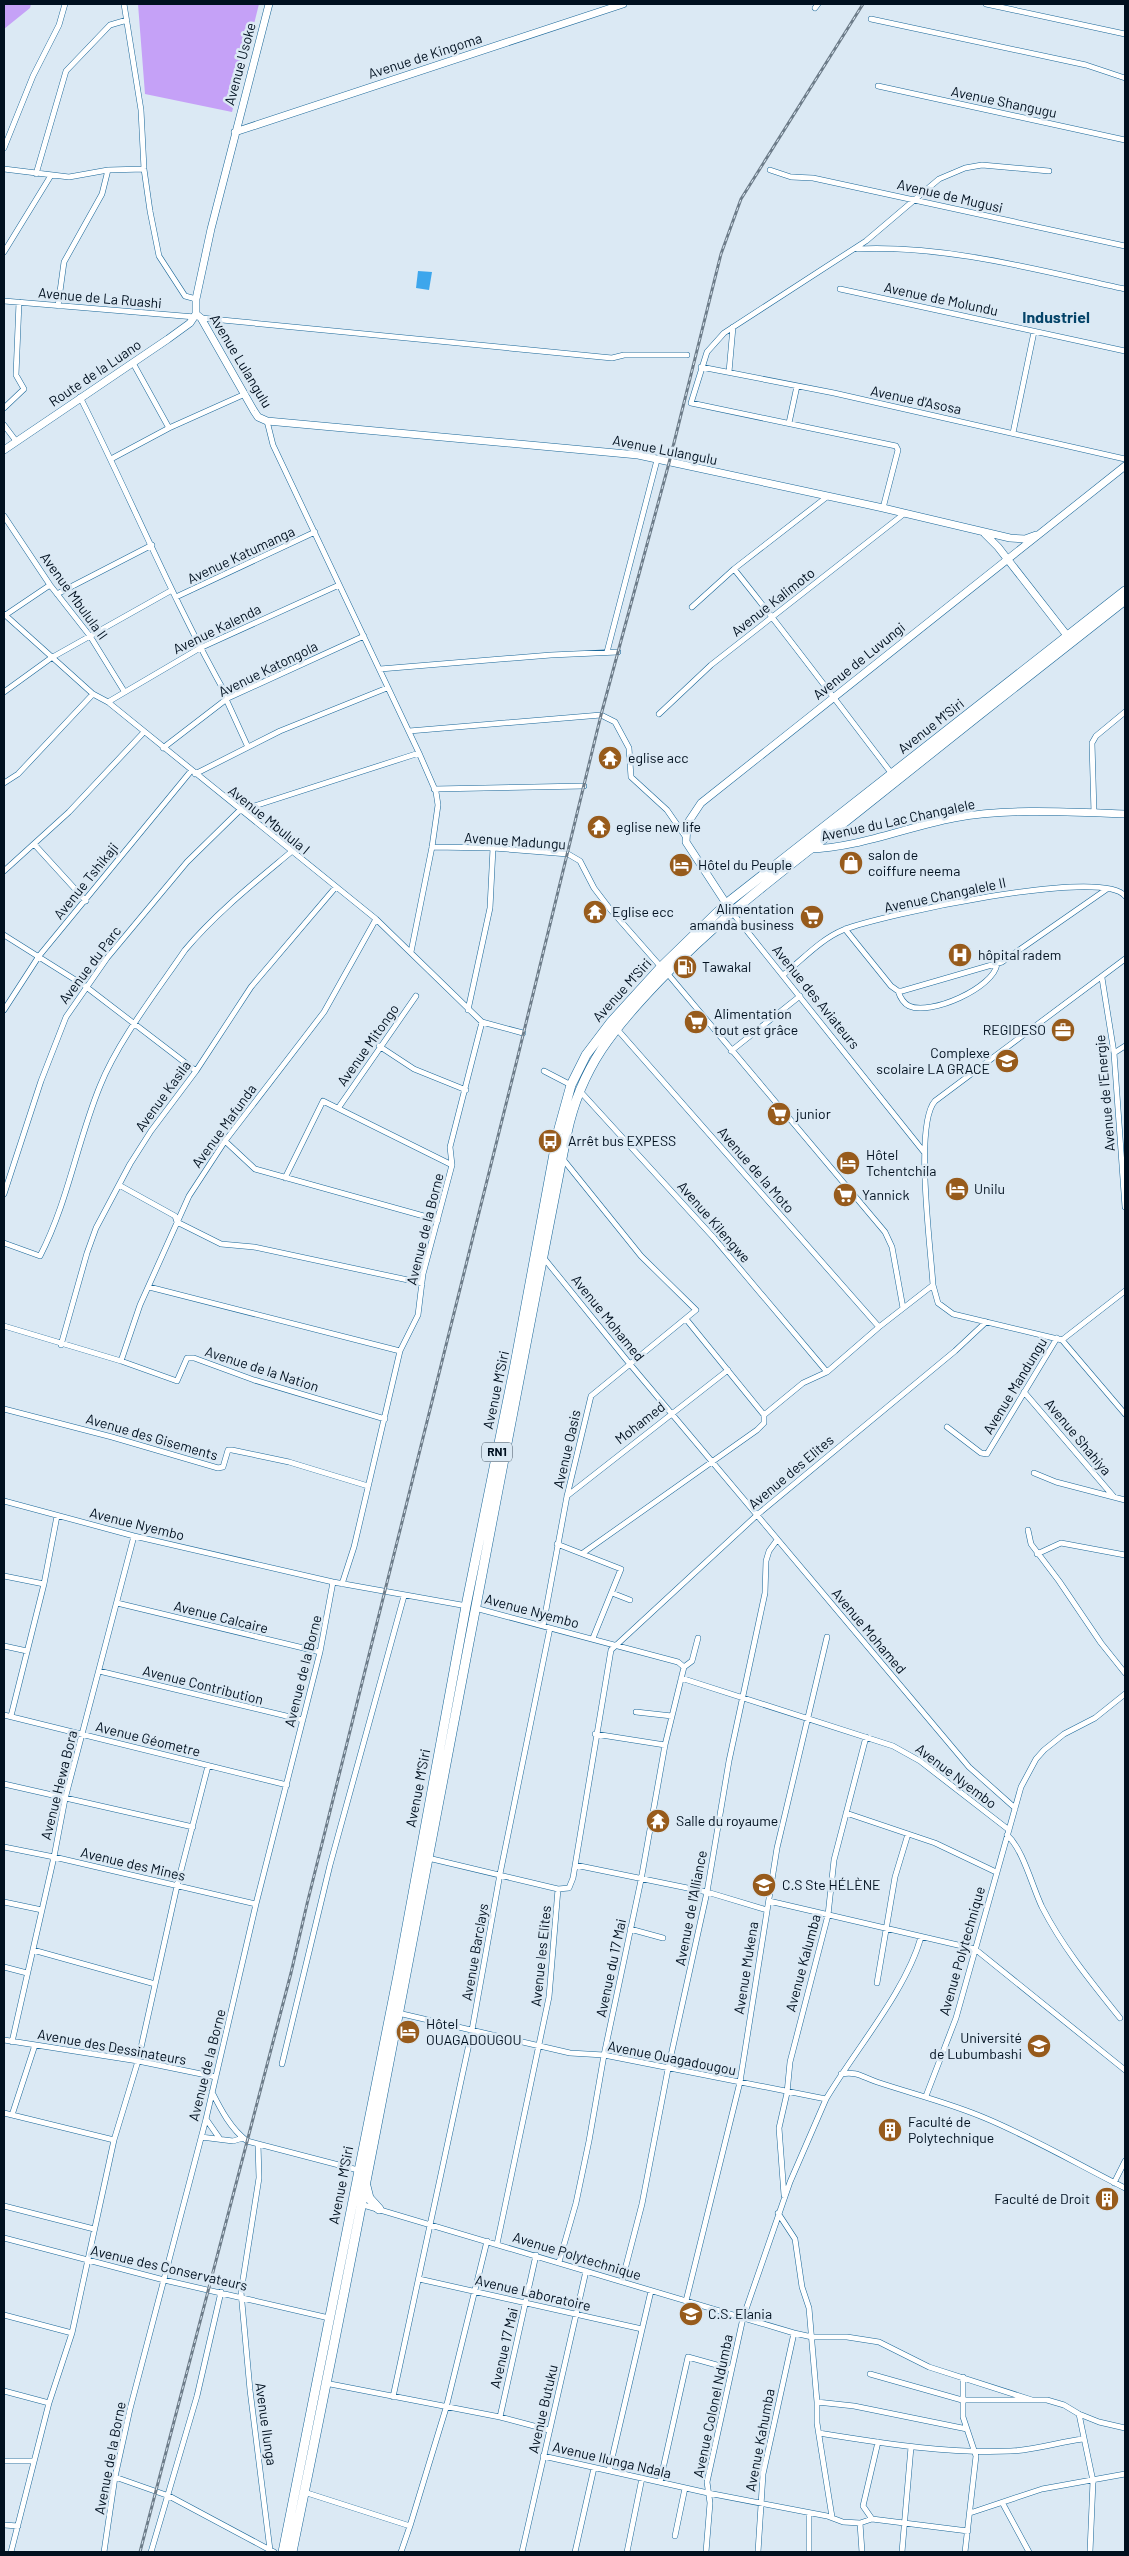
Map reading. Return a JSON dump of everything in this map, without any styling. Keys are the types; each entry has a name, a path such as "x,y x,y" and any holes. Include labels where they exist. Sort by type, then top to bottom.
{"highway":[{"name":"Avenue M'Siri","path":"729,907 808,850 1070,639 1125,591"},
{"name":"Avenue M'Siri","path":"283,2552 329,2318 357,2203 365,2184 516,1364 562,1132 575,1087 597,1040 664,970 729,907 796,848 1070,639 1125,600"},
{"name":"Avenue M'Siri","path":"575,1087 616,1028 664,970"},
{"name":"Avenue M'Siri","path":"292,2552 358,2221 358,2170 395,2016 428,1858 470,1607 562,1158 562,1132"},
{"path":"358,2221 364,2213 378,2209 369,2198 365,2184"}],"street":[{"path":"4,148 32,76 59,25 65,4"},
{"path":"124,4 141,110 144,169 159,256 185,296 196,299"},
{"name":"Avenue Usoke","path":"198,316 196,299 235,132 269,4"},
{"name":"Avenue de Kingoma","path":"235,132 623,4"},
{"path":"986,4 1125,34"},
{"path":"870,19 1086,65 1125,78"},
{"path":"36,174 66,71 110,25 128,20"},
{"name":"Avenue Shangugu","path":"878,86 1125,140"},
{"path":"883,508 898,450 896,446 690,403 706,352 715,341 733,327 880,231 939,179 971,166 993,165 1049,171"},
{"path":"4,169 50,177 77,177 108,170 144,169"},
{"path":"58,306 64,262 102,194 107,181 108,170"},
{"name":"Avenue de Mugusi","path":"770,170 791,177 813,178 1125,246"},
{"path":"4,252 50,177"},
{"path":"855,249 889,247 936,250 1125,290"},
{"name":"Avenue de Molundu","path":"840,288 1125,351"},
{"name":"Avenue de La Ruashi","path":"4,301 198,316 612,358 624,355 687,355"},
{"path":"4,408 24,390 16,375 19,302"},
{"name":"Route de la Luano","path":"4,450 198,316"},
{"name":"Avenue Lulangulu","path":"198,316 256,415 267,421 598,450 657,460 828,496 1017,539 1036,535"},
{"path":"729,372 733,327"},
{"path":"1013,433 1034,332"},
{"path":"133,362 170,428"},
{"name":"Avenue d'Asosa","path":"701,367 797,386 1125,459"},
{"path":"789,423 797,386"},
{"path":"111,459 170,428 244,394"},
{"path":"80,397 248,745"},
{"path":"267,421 273,445 409,731 438,801 432,847 411,952"},
{"path":"4,425 16,441"},
{"path":"607,652 657,460"},
{"name":"Avenue de Luvungi","path":"685,836 690,818 708,796 1125,466"},
{"path":"692,607 734,569 828,496"},
{"name":"Avenue Kalimoto","path":"659,714 711,665 905,513"},
{"name":"Avenue Mbulula II","path":"4,516 50,585 90,636 124,691"},
{"name":"Avenue Katumanga","path":"176,598 315,532"},
{"path":"983,532 1007,558 1070,639"},
{"path":"57,594 152,545"},
{"path":"734,569 773,616 892,774"},
{"name":"Avenue Kalenda","path":"108,702 200,648 339,584"},
{"path":"4,615 50,585"},
{"name":"Avenue Katumanga","path":"4,692 51,658 172,590"},
{"name":"Avenue Mbulula I","path":"4,615 93,694 108,702 239,811 376,920 482,1022 523,1033"},
{"name":"Avenue Katongola","path":"163,748 227,699 364,636"},
{"path":"380,669 618,652"},
{"path":"193,773 248,745 387,688"},
{"path":"4,783 18,774 93,694"},
{"path":"1094,814 1092,743 1096,736 1125,712"},
{"path":"409,731 601,715 615,722 629,748 631,777 667,810 685,836 690,851 729,907"},
{"path":"4,870 86,795 144,732"},
{"path":"239,811 419,753"},
{"name":"Avenue Tshikaji","path":"4,1010 39,956 193,773"},
{"path":"434,789 584,786"},
{"name":"Avenue du Parc","path":"4,1194 62,1025 86,986 164,887 239,811"},
{"name":"Avenue du Lac Changalele","path":"796,848 808,850 833,847 921,825 973,816 1032,813 1125,814"},
{"path":"34,844 86,901"},
{"name":"Avenue Madungu","path":"432,847 493,848 568,854 577,859 610,909 664,970 885,1232 892,1247 903,1308"},
{"path":"468,1010 490,908 493,848"},
{"path":"4,1243 40,1256 69,1184 99,1088 135,1025 185,950 197,936 222,911 291,852"},
{"name":"Avenue Kasila","path":"61,1345 86,1253 119,1185 151,1131 196,1071 251,987 335,888"},
{"name":"Avenue Changalele II","path":"783,975 826,939 845,929 960,900 997,894 1059,889 1119,890 1125,896"},
{"path":"898,991 997,964 1108,889"},
{"name":"Avenue des Aviateurs","path":"729,907 924,1152"},
{"name":"Avenue Mafunda","path":"121,1361 140,1305 189,1196 225,1141 324,1012 376,920"},
{"path":"845,929 891,986 898,991 904,1003 915,1008 949,1003 978,986 994,973 997,964"},
{"path":"4,935 86,986 196,1071"},
{"path":"1125,960 935,1101 929,1114 924,1152 936,1299 944,1309 958,1316 1059,1339 1125,1414"},
{"name":"Avenue de l'Energie","path":"1102,978 1114,1053 1125,1207"},
{"name":"Avenue Mitongo","path":"339,1107 379,1046 416,996"},
{"path":"731,1051 800,996"},
{"name":"Avenue de la Borne","path":"342,1584 354,1547 400,1351 418,1315 422,1283 452,1165 450,1147 482,1022"},
{"name":"Avenue de la Moto","path":"616,1028 880,1327"},
{"path":"379,1046 414,1069 466,1090"},
{"path":"1114,1053 1125,1046"},
{"name":"Avenue Kilengwe","path":"544,1071 575,1087 714,1238 827,1372"},
{"path":"285,1178 324,1101 452,1165"},
{"path":"225,1141 255,1169 438,1220"},
{"path":"562,1158 642,1256 695,1308 695,1312 686,1319 764,1415 765,1420 761,1427 714,1462 583,1553"},
{"path":"119,1185 175,1216 177,1222 221,1244 254,1247 422,1283"},
{"name":"Avenue Mohamed","path":"543,1257 629,1363 969,1767 1015,1808"},
{"path":"764,1415 803,1383 827,1372 903,1308 934,1285"},
{"path":"149,1287 400,1351"},
{"name":"Avenue Mandungu","path":"947,1427 983,1454 987,1454 1024,1392 1059,1339 1125,1291"},
{"name":"Avenue Oasis","path":"543,1626 567,1496 591,1396 629,1363 686,1319"},
{"name":"Avenue des Elites","path":"616,1645 757,1516 948,1357 986,1322"},
{"name":"Avenue de la Nation","path":"4,1326 61,1345 121,1361 177,1382 187,1358 194,1358 254,1380 385,1420"},
{"name":"Mohamed","path":"567,1496 728,1370"},
{"name":"Avenue Shahiya","path":"1024,1392 1114,1497"},
{"name":"Avenue des Gisements","path":"4,1409 218,1468 222,1468 227,1452 230,1450 289,1462 368,1486"},
{"path":"1034,1472 1056,1482 1125,1500"},
{"name":"Avenue Nyembo","path":"4,1501 134,1536 333,1582 470,1607 593,1638 678,1662 684,1667"},
{"path":"11,1716 44,1584 57,1516"},
{"path":"1028,1530 1031,1544 1037,1554 1059,1581 1096,1636 1125,1673"},
{"name":"Avenue Hewa Bora","path":"12,2042 65,1799 134,1536"},
{"name":"Avenue de l'Alliance","path":"622,2282 642,2204 668,2069 707,1892 730,1761 765,1593 766,1562 777,1540"},
{"path":"1037,1554 1061,1543 1125,1556"},
{"path":"558,1544 621,1569 593,1638"},
{"path":"4,1576 44,1584"},
{"name":"Avenue de la Borne","path":"104,2552 115,2477 206,2119 256,1904 320,1652 333,1582"},
{"path":"612,1593 630,1600"},
{"path":"282,2064 330,1865 404,1596"},
{"name":"Avenue Calcaire","path":"117,1603 320,1652"},
{"name":"Avenue Barclays","path":"393,2397 472,2030 500,1874 550,1628"},
{"name":"Avenue Mukena","path":"686,2301 740,2082 777,1848 827,1637"},
{"path":"681,1678 684,1667 692,1661 698,1638"},
{"path":"558,1889 571,1886 609,1656 616,1645"},
{"path":"4,1646 27,1652"},
{"name":"Avenue Contribution","path":"99,1671 302,1720"},
{"name":"Avenue Nyembo","path":"681,1678 808,1717 866,1737 912,1756 1008,1832"},
{"name":"Avenue du 17 Mai","path":"559,2262 576,2202 604,2055 641,1880 665,1745 681,1678"},
{"name":"Avenue Polytechnique","path":"926,2096 947,2044 989,1905 996,1872 1021,1787 1037,1756 1064,1734 1095,1718 1124,1697"},
{"path":"636,1712 672,1716"},
{"name":"Avenue Géometre","path":"4,1715 287,1785"},
{"path":"595,1734 665,1745"},
{"name":"Avenue Kalumba","path":"784,2198 779,2128 787,2093 790,2062 828,1915 833,1864 866,1737"},
{"path":"11,2552 49,2403 72,2333 86,2260 114,2140 138,2061 177,1886 208,1766"},
{"path":"4,1784 193,1826"},
{"path":"846,1814 945,1847 996,1872"},
{"path":"1008,1832 1017,1844 1026,1872 1042,1907 1072,1957 1120,2018"},
{"path":"877,1983 897,1867 908,1834"},
{"name":"Avenue des Mines","path":"4,1847 54,1856 256,1904"},
{"name":"Avenue les Elites","path":"428,1858 558,1889 550,1997 497,2244"},
{"path":"575,1866 707,1892 767,1910"},
{"path":"768,1901 888,1927 921,1937 975,1949 1125,2070"},
{"path":"4,1902 42,1910"},
{"path":"630,1929 663,1938"},
{"path":"826,2100 841,2074 870,2034 914,1960 921,1937"},
{"path":"33,1950 154,1984"},
{"path":"4,1968 28,1973"},
{"name":"Avenue Ouagadougou","path":"395,2016 472,2030 570,2053 604,2055 787,2093 811,2095 826,2100"},
{"name":"Avenue des Dessinateurs","path":"4,2040 138,2061 216,2077"},
{"path":"12,2115 35,2046"},
{"path":"841,2074 860,2074 877,2082 926,2096 990,2120 1125,2188"},
{"path":"212,2092 226,2118 243,2138 258,2144 358,2170"},
{"name":"Avenue Colonel Ndumba","path":"706,2552 710,2503 707,2482 743,2318 778,2213 826,2100"},
{"path":"4,2113 114,2140"},
{"path":"206,2119 220,2139"},
{"path":"201,2137 237,2141 243,2138"},
{"name":"Avenue Ilunga","path":"258,2144 259,2178 241,2292 243,2296 243,2329 272,2551"},
{"path":"1114,2183 1125,2161"},
{"name":"Avenue Polytechnique","path":"357,2203 794,2333 812,2337 868,2339 896,2349 929,2367 1032,2400"},
{"path":"4,2206 94,2229"},
{"path":"778,2213 796,2242 812,2337 819,2434 832,2517"},
{"name":"Avenue des Conservateurs","path":"4,2238 164,2280 243,2296 329,2318"},
{"path":"401,2552 446,2408 486,2241"},
{"name":"Avenue 17 Mai","path":"500,2417 536,2255"},
{"name":"Avenue Butuku","path":"522,2552 586,2271"},
{"name":"Avenue Laboratoire","path":"418,2279 526,2301 642,2329"},
{"path":"609,2471 652,2291"},
{"path":"151,2552 198,2396 221,2292"},
{"path":"4,2315 72,2333"},
{"name":"Avenue Kahumba","path":"758,2552 760,2492 794,2333"},
{"path":"660,2482 688,2357 731,2369"},
{"path":"870,2374 962,2400 1047,2400 1064,2405 1079,2414 1099,2422 1125,2428"},
{"path":"964,2377 962,2400 964,2423 975,2452 965,2552"},
{"name":"Avenue Ilunga Ndala","path":"325,2383 500,2417 549,2430"},
{"path":"4,2391 49,2403"},
{"path":"817,2402 854,2406 967,2429"},
{"path":"1079,2414 1093,2481 1090,2552"},
{"path":"819,2434 911,2447 975,2452 1012,2451 1083,2439"},
{"path":"872,2520 863,2506 878,2442"},
{"path":"902,2552 911,2447"},
{"name":"Avenue Ilunga Ndala","path":"543,2456 708,2493 823,2515 843,2522 860,2523"},
{"path":"4,2461 34,2461"},
{"path":"575,2552 594,2468"},
{"path":"970,2513 1003,2504 1042,2489 1125,2474"},
{"path":"115,2477 169,2496 272,2551"},
{"path":"627,2552 642,2478"},
{"path":"675,2536 685,2488"},
{"path":"304,2492 410,2526"},
{"path":"1003,2504 1029,2552"},
{"path":"809,2513 809,2552"},
{"path":"862,2552 860,2523 872,2520 968,2531"},
{"path":"4,2525 18,2526"}],"shaded area":[{"path":"4,4 31,4 30,8 4,29"},
{"path":"138,4 259,4 232,112 145,94"}],"water":[{"path":"418,271 432,272 429,290 416,288"}],"railway":[{"path":"140,2552 291,1973 601,715 669,463 721,254 741,199 863,4"}],"place":[{"name":"eglise acc","path":"610,758"},
{"name":"eglise new life","path":"599,827"},
{"name":"salon de coiffure neema","path":"851,863"},
{"name":"Hôtel du Peuple","path":"681,865"},
{"name":"Eglise ecc","path":"595,912"},
{"name":"Alimentation amanda business","path":"812,917"},
{"name":"hôpital radem","path":"960,955"},
{"name":"Tawakal","path":"685,967"},
{"name":"Alimentation tout est grâce","path":"696,1022"},
{"name":"REGIDESO","path":"1063,1030"},
{"name":"Complexe scolaire LA GRACE","path":"1007,1061"},
{"name":"junior","path":"779,1114"},
{"name":"Arrêt bus EXPESS","path":"550,1141"},
{"name":"Hôtel Tchentchila","path":"848,1163"},
{"name":"Unilu","path":"957,1189"},
{"name":"Yannick","path":"845,1195"},
{"name":"Salle du royaume","path":"658,1821"},
{"name":"C.S Ste HÉLÈNE","path":"764,1885"},
{"name":"Hôtel OUAGADOUGOU","path":"408,2032"},
{"name":"Université de Lubumbashi","path":"1039,2046"},
{"name":"Faculté de Polytechnique","path":"890,2130"},
{"name":"Faculté de Droit","path":"1107,2199"},
{"name":"C.S. Elania","path":"691,2314"}],"district":[{"name":"Industriel","path":"1056,317"}]}
